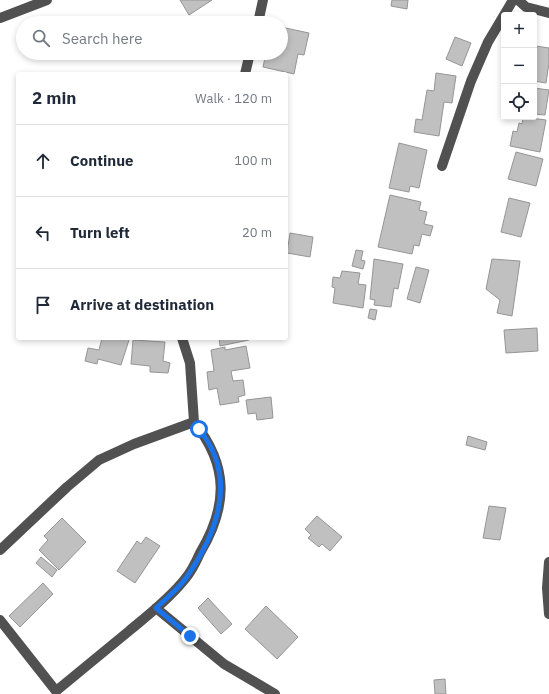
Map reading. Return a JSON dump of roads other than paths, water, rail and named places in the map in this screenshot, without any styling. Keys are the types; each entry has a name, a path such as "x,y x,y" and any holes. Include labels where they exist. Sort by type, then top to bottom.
{"street":[{"path":"0,18 47,0"},
{"path":"260,16 264,0"},
{"path":"442,166 471,81 488,42 513,0"},
{"path":"518,0 526,7 549,12"},
{"path":"245,72 248,60"},
{"path":"0,620 54,692 156,608 186,578 212,534 221,503 221,480 212,450 205,436 194,422 190,363 183,340"},
{"path":"0,550 98,460 134,444 194,422"},
{"path":"549,562 546,588 549,614"},
{"path":"156,608 224,664 275,694"}]}
